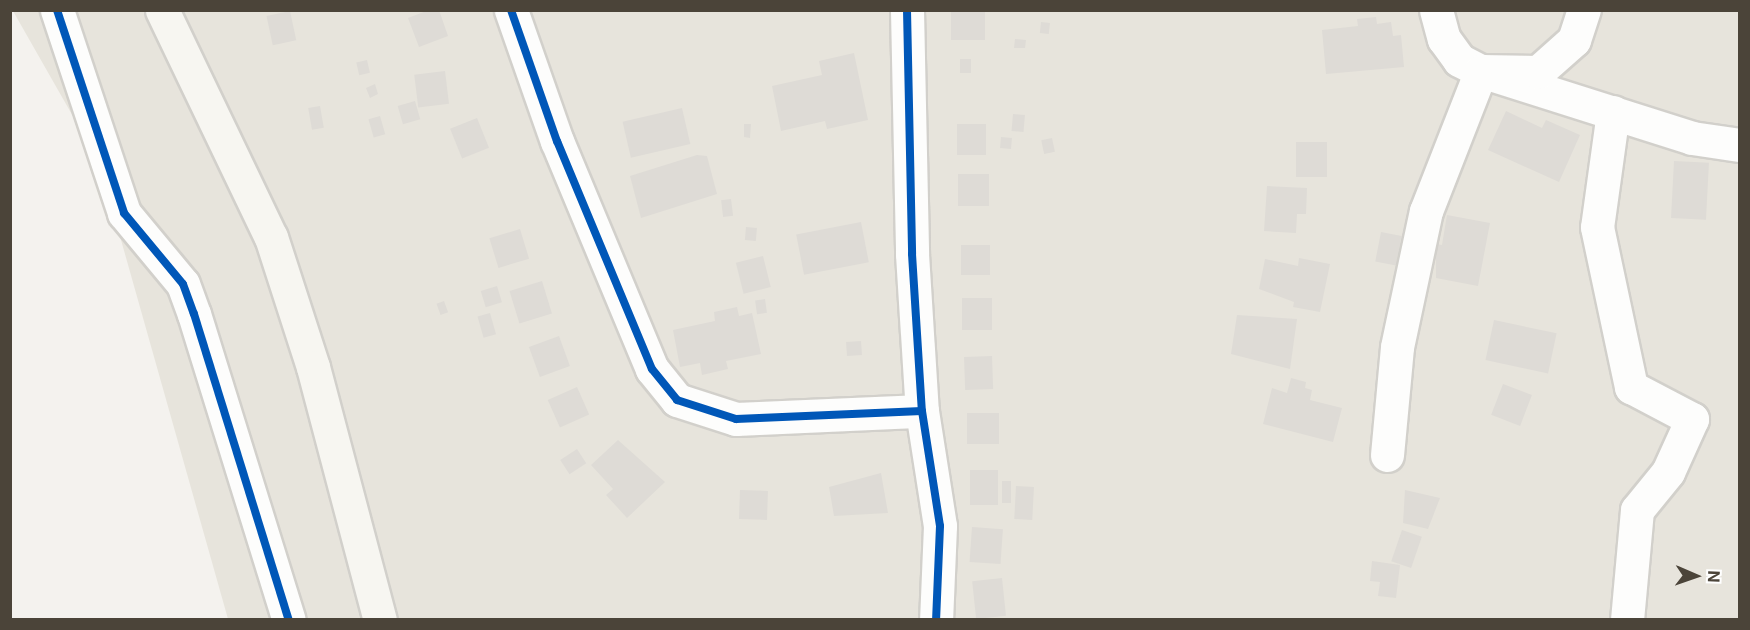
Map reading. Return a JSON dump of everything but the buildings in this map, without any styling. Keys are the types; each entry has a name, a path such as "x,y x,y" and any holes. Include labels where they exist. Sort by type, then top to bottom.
{"main road":[{"path":"162,10 271,237 313,367 380,620"}],"street":[{"path":"57,10 124,213 183,285 191,304 290,620"},
{"path":"511,10 557,141 647,358 677,400 736,419 922,411"},
{"path":"907,10 912,254 922,411 940,526 936,620"},
{"path":"1436,10 1444,39 1459,60 1481,71 1692,138 1740,145"},
{"path":"1481,71 1538,72 1574,40 1584,10"},
{"path":"1387,455 1397,347 1426,211 1481,71"},
{"path":"1613,112 1597,227 1631,387 1692,419 1668,472 1637,510 1627,620"}],"shaded area":[{"path":"13,11 1739,11 1739,619 228,619 99,162"}],"cycle path":[{"path":"57,10 124,213 183,284 289,620"},
{"path":"511,10 557,141 652,369 677,400 736,419 922,411"},
{"path":"907,10 912,254 922,411 940,526 936,620"}]}
